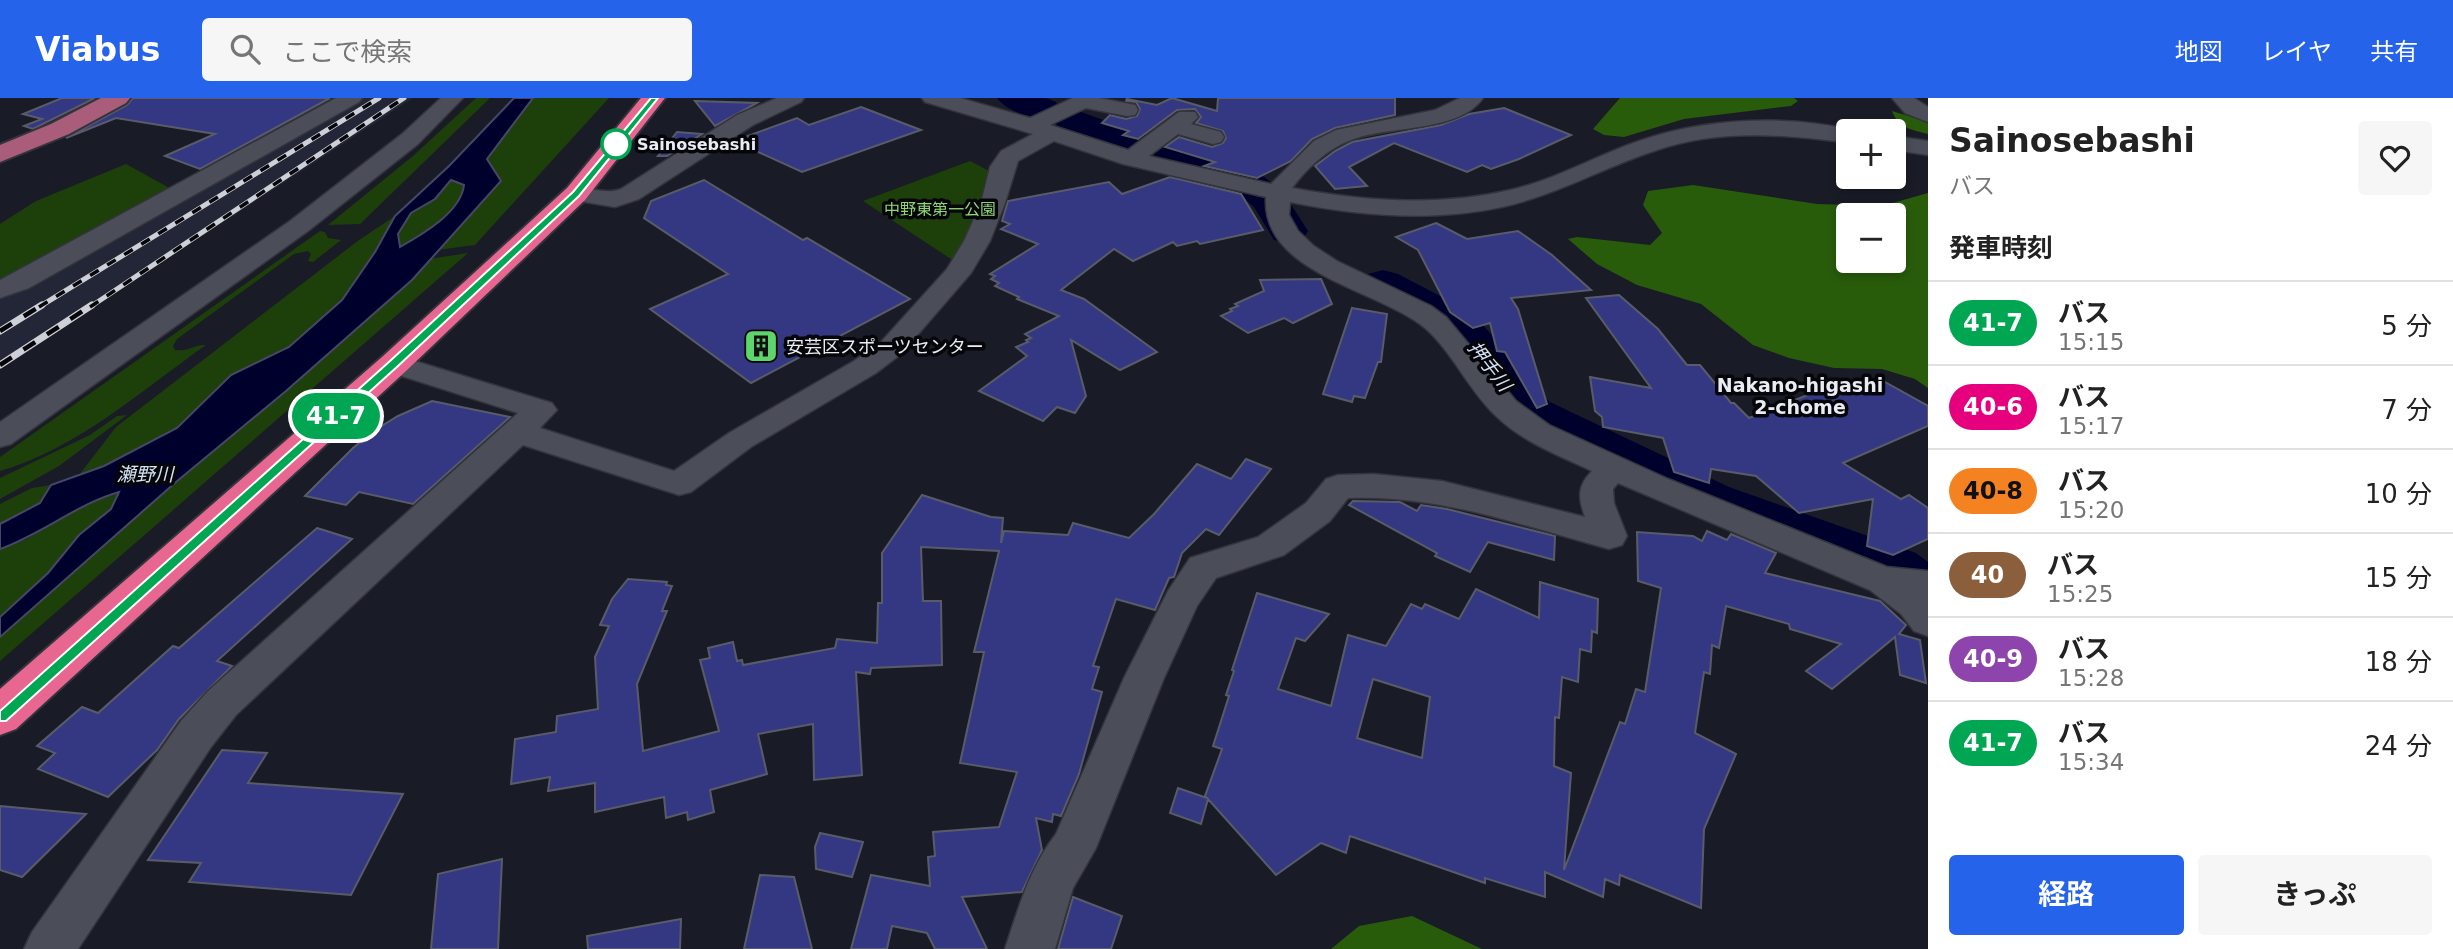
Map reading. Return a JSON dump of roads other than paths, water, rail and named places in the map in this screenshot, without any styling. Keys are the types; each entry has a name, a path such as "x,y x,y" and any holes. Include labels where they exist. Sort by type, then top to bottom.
{"highway":[{"path":"0,716 394,364 576,194 653,98"}],"main road":[{"path":"0,154 60,128 118,98"}],"street":[{"path":"0,290 352,98"},
{"path":"0,437 299,226 410,139 453,98"},
{"path":"576,194 615,200 630,194 745,120 794,98"},
{"path":"932,98 959,100 1131,159 1337,204 1440,207 1511,197 1560,182 1650,145 1696,134 1770,130 1836,135"},
{"path":"1473,98 1468,104 1446,114 1376,126 1343,135 1307,155 1278,193 1277,216 1286,237 1311,258 1392,297 1444,328 1501,406 1523,423 1613,468 1709,510 1857,567 1884,582 1914,604 1928,621"},
{"path":"1902,98 1928,116"},
{"path":"517,432 679,484 740,440 865,367 891,348 958,273 977,241 993,202 1002,167 1009,156 1083,101 1127,110"},
{"path":"1131,159 1181,121 1213,137"},
{"path":"1906,145 1928,148"},
{"path":"49,949 196,734 222,703 541,410 394,364"},
{"path":"1030,949 1044,903 1063,860 1073,848 1130,709 1181,601 1203,568 1271,546 1318,512 1338,487 1372,483 1431,489 1609,536 1597,503 1596,486 1613,468"},
{"path":"1884,582 1928,585"}],"water":[{"name":"瀬野川","path":"514,98 533,98 487,159 501,181 412,280 0,637 0,617 48,573 79,535 111,509 119,492 89,504 0,549 0,524 40,503 51,485 104,466 177,428 231,375 289,347 342,300 375,252 395,216 449,166","holes":["451,180 464,185 456,204 440,221 400,247 398,234 411,213 435,199"]}],"waterway":[{"name":"押手川","path":"1014,98 1044,109"},
{"name":"押手川","path":"1069,119 1130,142 1223,170 1246,181 1269,200 1288,231"},
{"name":"押手川","path":"1383,283 1445,317 1466,334 1483,354 1503,387 1532,413 1710,500 1895,568 1928,594"}],"railway":[{"path":"39,307 379,98"},
{"path":"90,307 404,98"},
{"path":"0,331 42,305"},
{"path":"0,365 92,305"}],"place":[{"name":"Sainosebashi","path":"616,144"},
{"name":"安芸区スポーツセンター","path":"761,346"}],"district":[{"name":"Nakano-higashi 2-chome","path":"1800,396"}],"park label":[{"name":"中野東第一公園","path":"940,209"}]}
